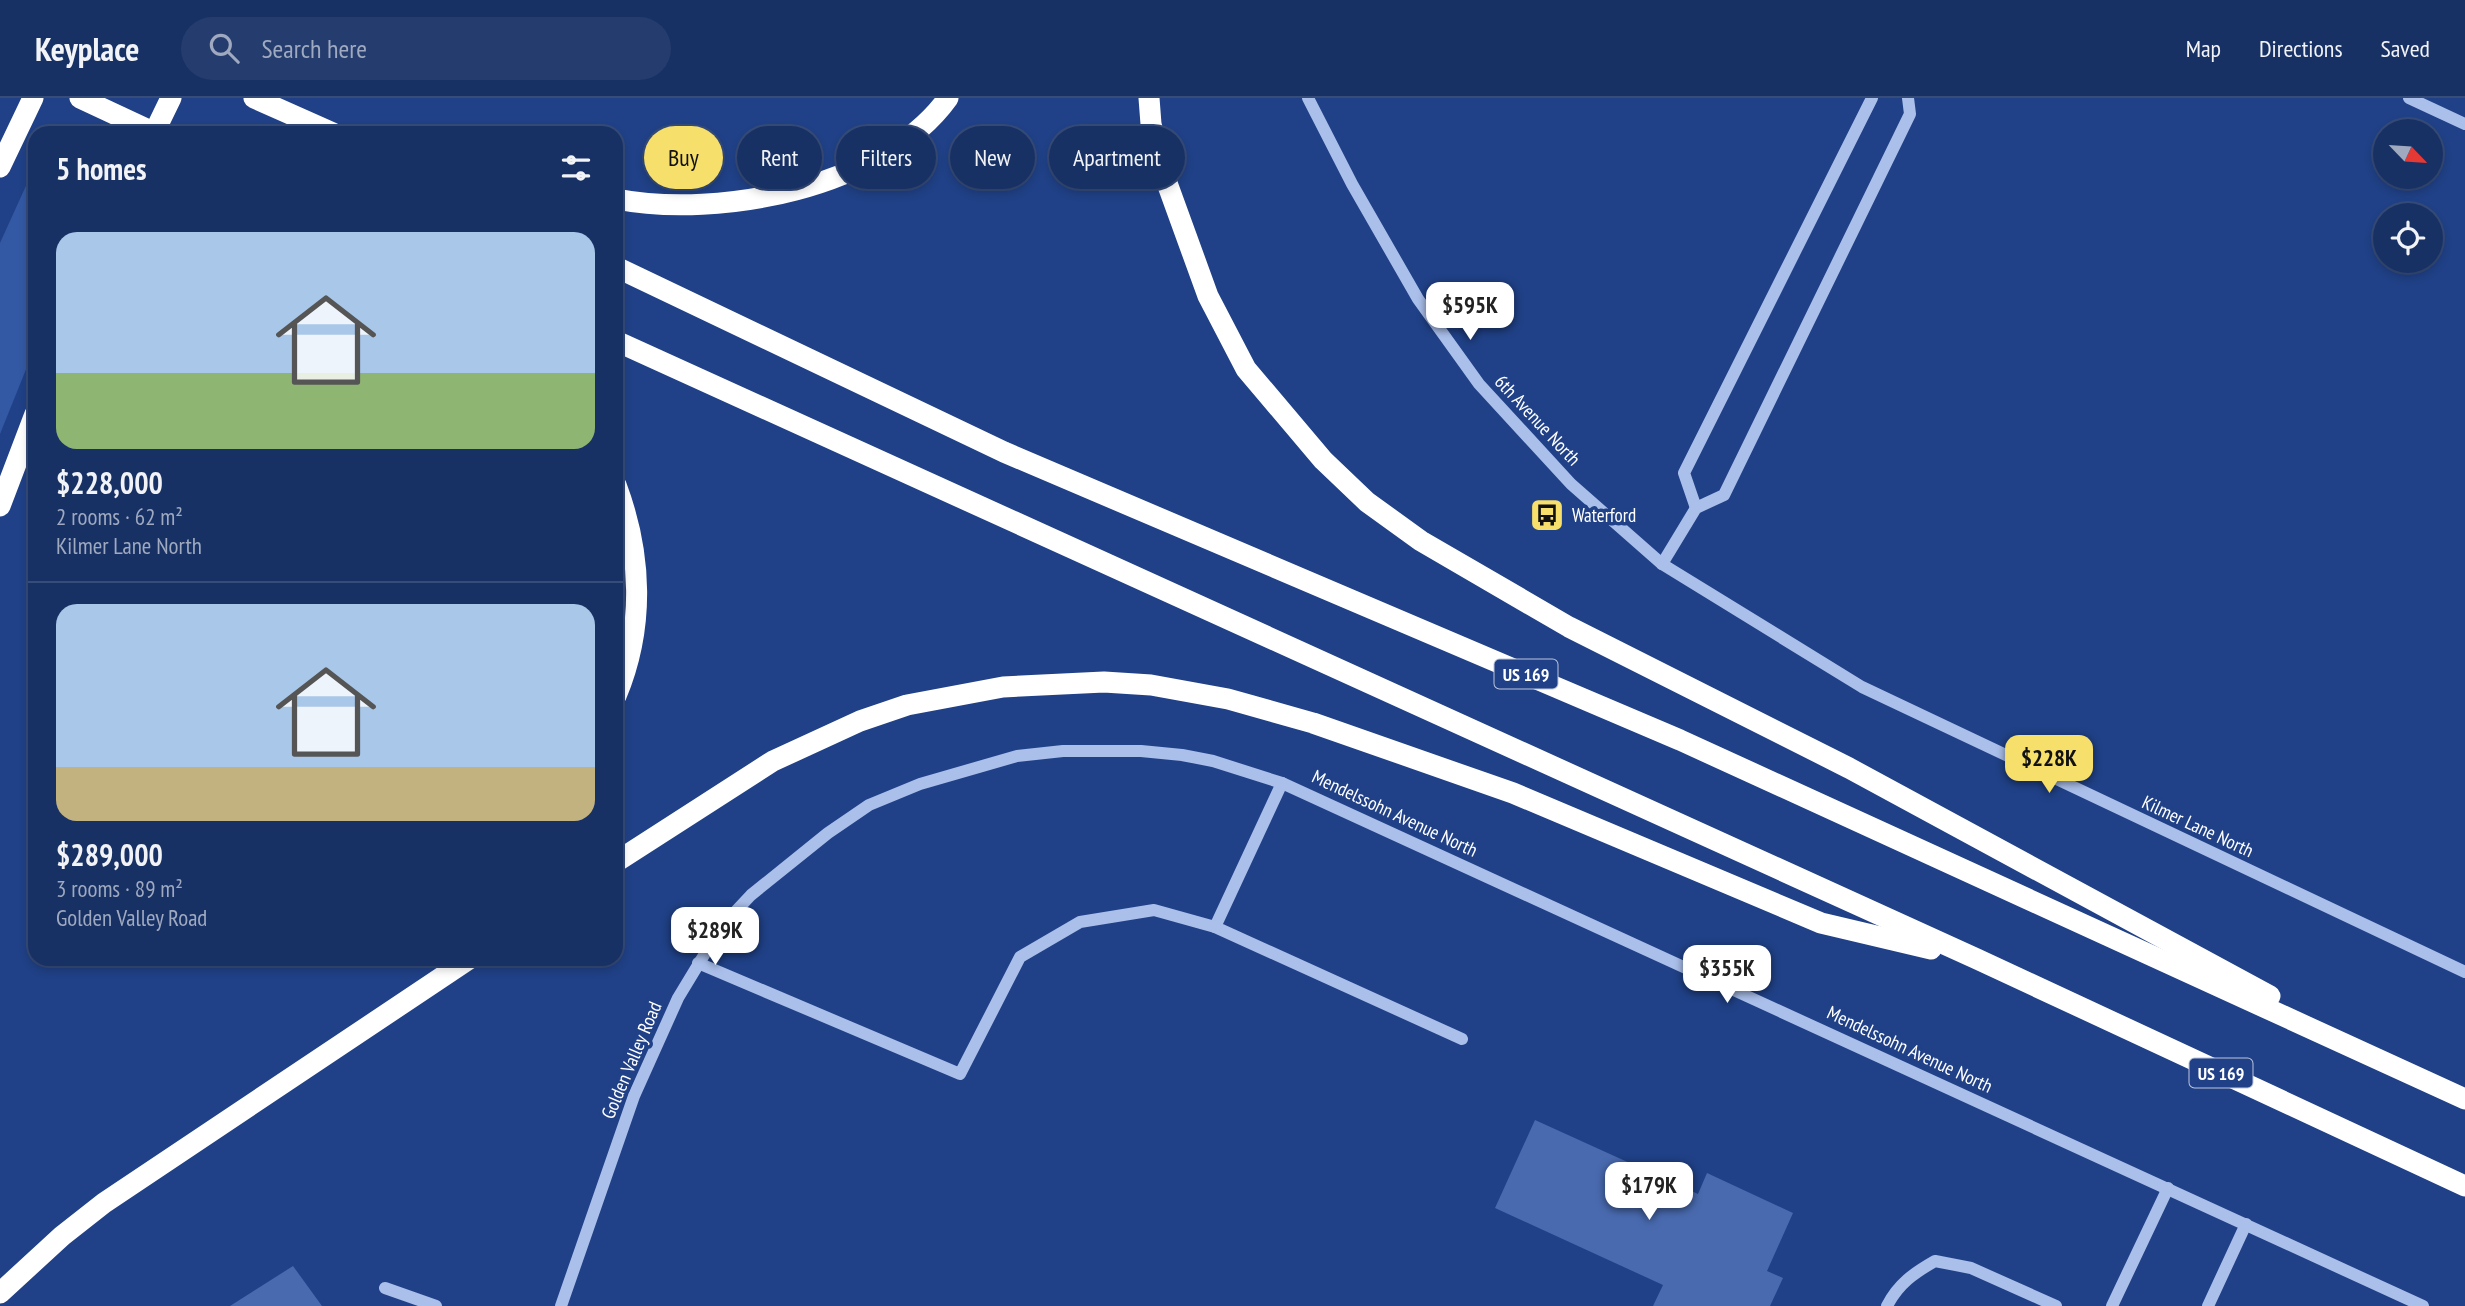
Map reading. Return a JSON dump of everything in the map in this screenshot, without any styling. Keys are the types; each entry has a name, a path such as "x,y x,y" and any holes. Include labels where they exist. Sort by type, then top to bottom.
{"highway":[{"path":"0,167 33,98"},
{"path":"80,98 140,126"},
{"path":"158,126 171,98"},
{"path":"254,98 318,126"},
{"path":"623,200 646,205 722,203 837,178 893,149 948,98"},
{"path":"1149,98 1151,124 1168,185 1208,296 1246,369 1323,460 1367,502 1422,541 1569,627 1838,762 2435,1085"},
{"name":"US 169","path":"623,270 1004,452 1680,740 2465,1099"},
{"name":"US 169","path":"623,344 1977,960 2465,1186"},
{"path":"0,506 28,432"},
{"path":"623,509 633,544 637,608 634,642 623,675"},
{"path":"623,857 773,761 860,721 907,705 1003,687 1104,682 1151,685 1228,699 1313,723 1513,793 1821,923 1977,960"},
{"path":"0,1293 62,1236 104,1203 459,966"}],"street":[{"name":"6th Avenue North","path":"1308,98 1352,184 1418,299 1479,384 1571,484 1662,564"},
{"path":"1696,508 1684,473 1872,98"},
{"path":"1662,564 1696,508 1724,495 1910,114 1908,98"},
{"path":"2409,98 2465,124"},
{"name":"Kilmer Lane North","path":"1662,564 1862,687 2465,972"},
{"name":"Mendelssohn Avenue North","path":"1017,756 1104,750 1182,755 1213,761 1283,783 2423,1306"},
{"name":"Golden Valley Road","path":"561,1306 634,1096 662,1031 698,963 721,927 751,895 828,833 869,806 920,784 1017,756"},
{"path":"1215,927 1283,783"},
{"path":"698,963 960,1074 1020,957 1080,922 1154,910 1215,927 1462,1039"},
{"path":"2112,1306 2168,1188"},
{"path":"2207,1306 2246,1224"},
{"path":"1887,1306 1895,1290 1935,1261 1971,1268 2056,1306"},
{"path":"384,1288 436,1306"}],"shaded area":[{"path":"28,181 28,364 0,434 0,243"}],"building":[{"path":"1535,1120 1698,1194 1707,1173 1793,1213 1767,1271 1783,1278 1770,1306 1653,1306 1663,1285 1495,1208"},
{"path":"293,1266 322,1306 230,1306"}],"place":[{"name":"Waterford","path":"1547,515"}]}
